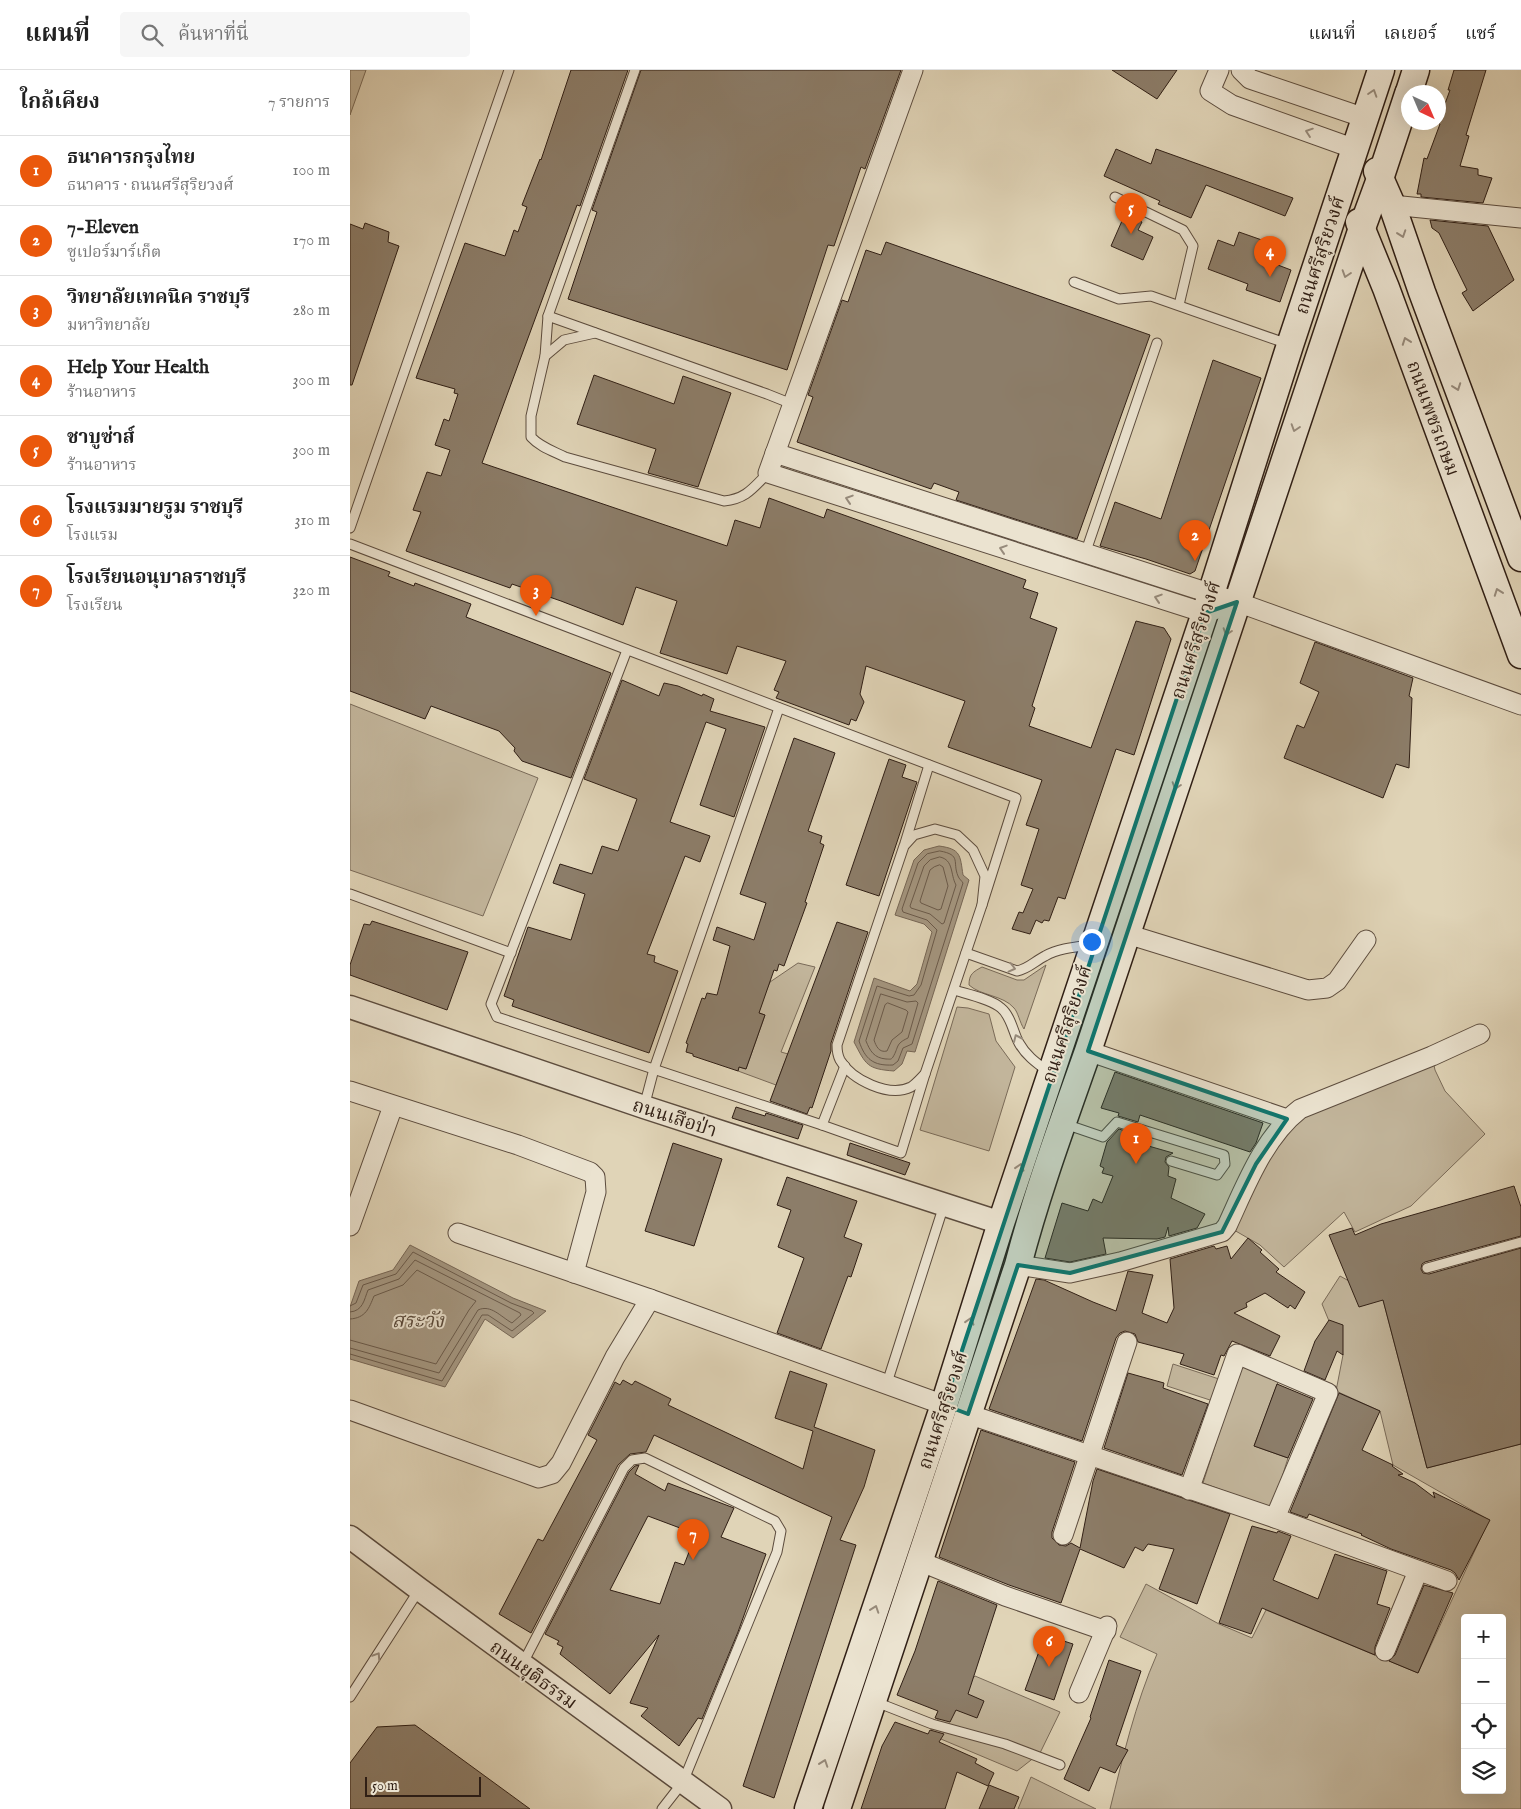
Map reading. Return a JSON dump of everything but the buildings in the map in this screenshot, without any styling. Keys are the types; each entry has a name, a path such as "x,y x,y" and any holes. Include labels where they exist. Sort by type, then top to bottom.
{"main road":[{"path":"1354,148 1381,70"},
{"path":"1411,85 1416,70"},
{"path":"1380,179 1401,117"},
{"name":"ถนนเพชรเกษม","path":"1354,148 1368,155 1374,164 1392,205 1422,292 1521,558"},
{"name":"ถนนศรีสุริยวงศ์","path":"808,1809 944,1405 1000,1223 1208,604 1354,148"},
{"name":"ถนนศรีสุริยวงศ์","path":"837,1809 1018,1265 1062,1124 1088,1052 1362,228 1380,179"},
{"name":"ถนนเพชรเกษม","path":"1343,182 1386,288 1521,654"},
{"path":"1000,1223 1027,1232"},
{"path":"944,1405 968,1414"}],"street":[{"path":"913,70 768,473 930,525 1208,604 1237,602 1521,705"},
{"path":"1219,70 1210,91 1232,105 1354,148"},
{"path":"1241,70 1250,79 1365,118"},
{"path":"1392,205 1521,218"},
{"path":"775,453 1085,554 1208,604"},
{"path":"930,525 936,505"},
{"path":"1127,934 1308,990 1327,988 1337,982 1366,940"},
{"name":"ถนนเสือป่า","path":"350,1007 644,1107 1000,1223"},
{"path":"1018,1265 1070,1273 1120,1262 1222,1232 1227,1226 1256,1164 1287,1119 1300,1109 1432,1056 1480,1034"},
{"path":"1088,1052 1287,1119"},
{"path":"350,1091 518,1145 590,1172 595,1176 596,1192 574,1273"},
{"path":"350,1226 354,1203 393,1106"},
{"path":"458,1233 650,1299 944,1405"},
{"path":"350,1410 539,1478 552,1474 561,1463 615,1357 650,1299"},
{"path":"1063,1536 1127,1342"},
{"path":"1189,1490 1237,1354 1328,1393 1275,1518"},
{"path":"968,1414 1275,1518 1447,1581"},
{"name":"ถนนยุติธรรม","path":"350,1537 419,1590 720,1809"},
{"path":"920,1561 1011,1601 1106,1629 1079,1693"},
{"path":"1385,1651 1418,1571"}],"lane":[{"path":"350,528 509,70"},
{"path":"635,70 548,316 545,356 531,416 531,437 539,445 565,457 724,501 737,500 752,490 768,473"},
{"path":"1115,197 1184,230 1193,246 1179,304"},
{"path":"1074,282 1119,299 1151,296 1179,304 1290,345"},
{"path":"548,316 792,404"},
{"path":"545,356 564,340 596,333"},
{"path":"1085,554 1157,343"},
{"path":"350,544 1016,798 900,1153 497,1016 491,1004 627,650"},
{"path":"644,1107 654,1069 779,708"},
{"path":"925,1074 912,1086 898,1090 873,1086 854,1076 845,1066 839,1059 837,1045 904,846 929,765"},
{"path":"904,846 914,835 935,829 957,835 972,850 985,876 982,906"},
{"path":"350,894 511,953"},
{"path":"966,953 1017,971 1025,969 1060,950 1093,944"},
{"path":"954,990 1002,1008 1011,1022 1019,1044 1032,1060 1050,1073"},
{"path":"822,1125 845,1066"},
{"path":"1062,1124 1105,1138 1117,1122 1224,1155 1225,1164 1218,1175 1170,1161"},
{"path":"887,1383 944,1205"},
{"path":"1427,1268 1521,1242"},
{"path":"522,1665 624,1468 632,1460 645,1458 775,1521 781,1532 777,1552 683,1782 662,1809"},
{"path":"350,1697 419,1590"},
{"path":"873,1700 932,1724 1005,1744 1060,1765"}],"highlighted area":[{"path":"1237,602 1088,1051 1287,1119 1256,1164 1222,1232 1070,1273 1018,1265 968,1414 944,1405 1205,613"}],"shaded area":[{"path":"350,70 366,70 350,115"},
{"path":"350,704 538,778 483,916 350,870"},
{"path":"798,963 815,967 781,1052 788,1054 776,1085 738,1071 739,1067 746,1069 765,1015 757,1012 770,982"},
{"path":"1046,965 1024,1029 1015,1010 1004,1000 974,989 969,985 972,974 982,967 1017,980 1024,980"},
{"path":"957,1007 989,1014 996,1041 1015,1067 989,1151 920,1130"},
{"path":"1432,1056 1435,1070 1445,1091 1485,1134 1411,1206 1355,1232 1344,1212 1284,1267 1260,1245 1227,1226 1287,1119"},
{"path":"1340,1276 1383,1300 1427,1468 1521,1444 1521,1809 1110,1809 1136,1711 1157,1654 1120,1637 1146,1584 1219,1624 1252,1638 1266,1610 1418,1673 1489,1520 1393,1465 1380,1411 1336,1391 1343,1355 1322,1304"},
{"path":"1242,1362 1280,1377 1254,1446 1288,1458 1274,1503 1268,1507 1203,1483"},
{"path":"1173,1364 1219,1379 1213,1401 1167,1386"},
{"path":"975,1676 1060,1712 1040,1753 1017,1771 929,1734 946,1706"},
{"path":"1031,1777 1096,1809 1018,1809"}],"water":[{"path":"939,846 952,849 958,854 963,875 969,880 915,1052 907,1051 902,1064 894,1071 878,1069 865,1061 854,1042 874,978 910,991 917,984 932,932 924,924 895,915 914,860 924,850"},
{"name":"สระวัง","path":"410,1245 513,1298 546,1311 513,1338 485,1319 445,1387 350,1359 350,1307 359,1281 393,1270"}],"place":[{"name":"ชาบูซ่าส์","path":"1131,234"},
{"name":"Help Your Health","path":"1270,277"},
{"name":"7-Eleven","path":"1195,561"},
{"name":"วิทยาลัยเทคนิค ราชบุรี","path":"536,616"},
{"name":"ธนาคารกรุงไทย","path":"1136,1164"},
{"name":"โรงเรียนอนุบาลราชบุรี","path":"693,1560"},
{"name":"โรงแรมมายรูม ราชบุรี","path":"1049,1667"}]}
